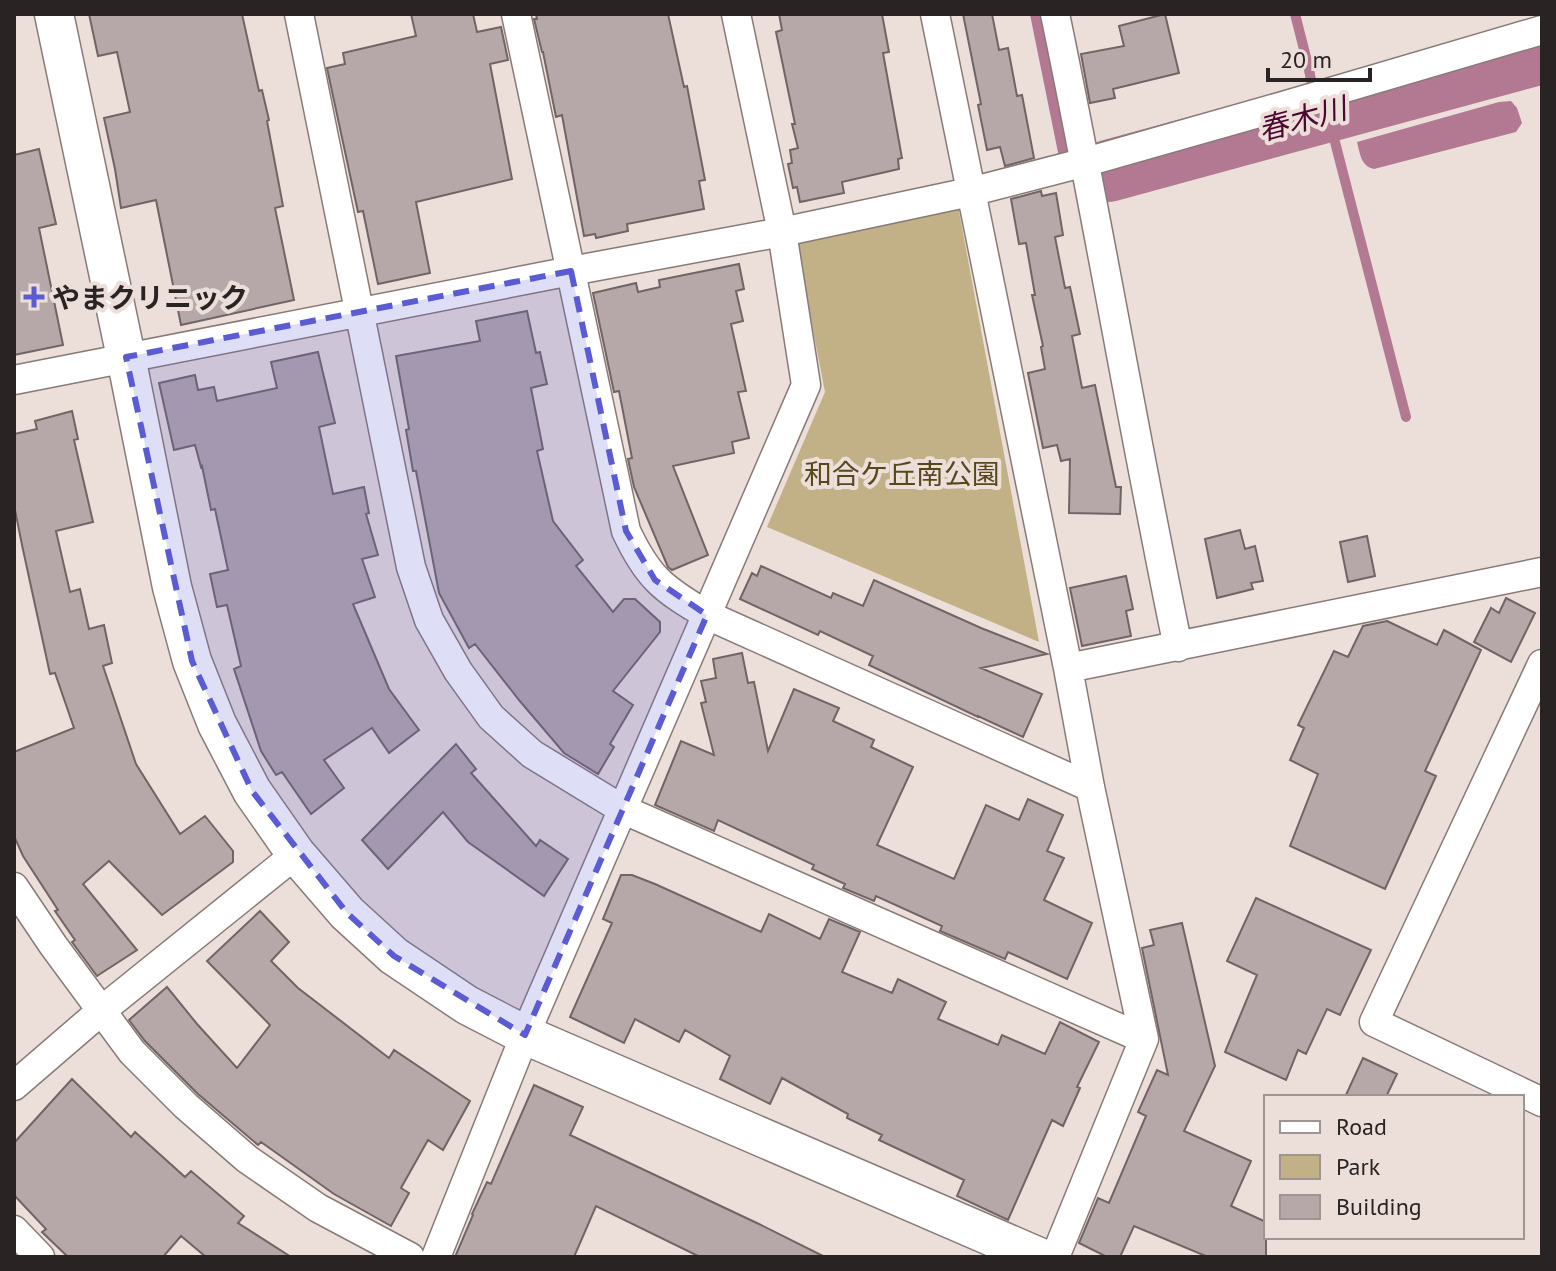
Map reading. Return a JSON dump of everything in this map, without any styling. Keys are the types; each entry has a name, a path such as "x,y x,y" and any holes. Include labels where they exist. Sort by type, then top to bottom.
{"street":[{"path":"54,14 172,587 192,661 217,724 252,791 296,854 347,913 394,956 467,1005 525,1035 1039,1257"},
{"path":"299,14 411,567 429,620 458,671 491,717 532,754 622,809 1144,1039"},
{"path":"516,14 626,531 655,580 707,615 1090,787"},
{"path":"436,1257 525,1035 806,385 782,232 736,14"},
{"path":"935,14 1090,787 1144,1039 1055,1257"},
{"path":"1055,14 1178,647"},
{"path":"14,380 782,232 970,192 1086,162 1542,30"},
{"path":"1068,668 1542,572"},
{"path":"1542,664 1374,1022 1542,1102"},
{"path":"14,1086 101,1011 296,854"},
{"path":"14,887 132,1052 186,1106 247,1159 318,1208 410,1257"},
{"path":"14,1230 40,1257"}],"highlighted area":[{"path":"571,271 626,531 655,580 707,615 525,1035 394,956 347,913 252,791 192,661 126,357"}],"green space":[{"name":"和合ケ丘南公園","path":"958,206 1039,642 767,527 825,392 796,243"}],"shaded area":[{"path":"1511,101 1522,123 1516,132 1374,169 1366,165 1360,155 1357,142"}],"building":[{"path":"89,14 242,14 259,91 262,90 269,120 283,206 275,208 294,300 181,325 156,200 121,208 104,118 130,112 117,52 98,56"},
{"path":"411,14 473,14 477,32 501,27 508,60 490,64 512,179 416,202 430,273 378,284 363,211 358,212 327,68 345,64 343,53 416,36"},
{"path":"536,14 668,14 684,87 687,86 705,180 699,181 704,209 627,224 628,231 596,238 595,234 584,236 562,115 556,117 534,19 537,19"},
{"path":"779,14 882,14 889,52 883,53 902,158 898,159 899,169 842,182 844,193 800,202 797,187 793,188 788,164 792,163 790,150 798,148 776,32 782,30"},
{"path":"963,14 992,14 999,50 1008,48 1017,96 1022,95 1034,158 1005,166 1000,147 987,150"},
{"path":"1165,14 1179,73 1113,89 1115,98 1090,103 1081,54 1124,46 1119,26"},
{"path":"39,149 56,224 39,228 63,345 14,355 14,155"},
{"path":"1041,191 1042,196 1056,193 1063,235 1055,237 1065,288 1070,287 1080,334 1072,336 1082,388 1095,385 1116,487 1121,487 1120,514 1069,513 1070,459 1061,461 1057,445 1043,448 1028,373 1045,369 1043,346 1032,295 1035,295 1026,243 1019,244 1011,199"},
{"path":"739,264 744,289 736,291 743,321 731,324 746,391 738,392 749,438 732,442 734,453 673,466 708,555 672,570 634,487 628,459 632,458 619,391 614,392 593,293 636,283 638,292 660,287 659,280"},
{"path":"527,311 536,353 540,352 547,384 531,388 543,449 537,451 553,521 583,560 576,566 613,612 624,599 635,599 660,622 660,632 613,691 633,705 610,744 614,747 598,774 564,753 475,644 469,648 439,593 406,430 409,429 396,356 480,341 476,321"},
{"path":"318,352 335,423 319,427 333,494 364,487 369,513 366,514 378,555 362,559 375,597 353,604 389,689 419,730 389,753 372,728 324,760 344,788 311,814 282,772 276,775 261,751 234,669 241,666 227,605 217,607 210,574 228,570 215,509 211,510 195,445 174,450 159,383 195,375 198,390 214,387 217,401 277,388 271,362"},
{"path":"72,411 78,439 74,440 93,522 56,531 70,592 80,589 89,629 104,625 112,663 103,666 136,764 180,834 205,816 233,851 233,862 162,915 109,861 83,884 137,950 97,976 72,942 75,940 55,911 58,910 23,856 14,836 14,752 74,728 55,673 50,674 22,545 14,505 14,434 37,429 35,421"},
{"path":"1240,530 1245,549 1255,546 1263,581 1251,583 1253,589 1217,598 1205,539"},
{"path":"1367,536 1375,576 1348,582 1340,542"},
{"path":"761,566 831,598 833,593 863,606 874,580 1047,654 981,668 1042,694 1023,737 869,665 873,656 740,599 752,573 757,576"},
{"path":"1126,576 1133,609 1126,611 1131,636 1082,646 1070,588"},
{"path":"1506,598 1535,613 1511,662 1474,642 1491,608 1499,613"},
{"path":"1387,621 1437,645 1444,630 1481,650 1425,771 1436,776 1385,889 1290,846 1318,774 1290,760 1304,728 1298,725 1334,651 1348,657 1363,626"},
{"path":"742,653 748,683 754,682 768,751 794,689 839,708 833,721 874,740 871,747 913,767 877,845 954,879 986,805 1019,820 1028,799 1063,815 1047,851 1064,858 1044,900 1092,923 1067,979 1008,952 1005,959 940,931 942,926 876,896 874,901 843,888 845,884 812,869 814,865 718,820 714,831 655,805 681,741 714,755 701,703 706,702 701,681 716,678 713,659"},
{"path":"456,744 476,769 471,773 536,846 540,840 568,859 544,896 468,842 443,812 388,869 362,840"},
{"path":"621,875 632,875 655,884 761,932 769,914 820,939 829,919 860,932 842,972 892,993 898,979 946,1002 938,1019 998,1045 1002,1035 1045,1054 1060,1022 1099,1042 1077,1087 1080,1088 1063,1126 1052,1120 1008,1220 957,1196 964,1180 879,1140 882,1135 847,1118 848,1114 782,1078 770,1104 720,1079 730,1056 685,1030 679,1042 635,1019 624,1043 570,1017 612,923 603,919"},
{"path":"1256,898 1371,950 1340,1015 1327,1009 1306,1054 1298,1050 1286,1080 1225,1052 1257,975 1227,961"},
{"path":"260,911 289,942 271,961 298,988 389,1058 394,1050 470,1101 443,1150 428,1140 401,1188 409,1193 391,1226 334,1194 261,1142 258,1145 198,1094 145,1041 129,1020 167,987 237,1068 270,1025 207,961"},
{"path":"1182,923 1215,1066 1184,1131 1251,1161 1231,1206 1264,1221 1266,1257 1208,1257 1134,1226 1120,1257 1107,1257 1079,1243 1098,1198 1109,1203 1146,1116 1138,1112 1157,1070 1168,1075 1142,948 1154,945 1150,930"},
{"path":"1363,1058 1397,1074 1387,1095 1346,1095"},
{"path":"72,1079 131,1137 135,1132 185,1177 191,1171 244,1216 238,1223 291,1257 206,1257 181,1236 163,1257 68,1257 42,1232 46,1229 14,1195 14,1143"},
{"path":"534,1085 583,1107 570,1135 825,1257 700,1257 596,1206 574,1257 455,1257 472,1214 487,1182 491,1184"}],"waterway":[{"path":"1035,14 1063,152"},
{"path":"1295,14 1318,114"},
{"name":"春木川","path":"1108,171 1542,53"},
{"path":"1327,111 1406,417"}],"place":[{"name":"やまクリニック","path":"34,297"}]}
